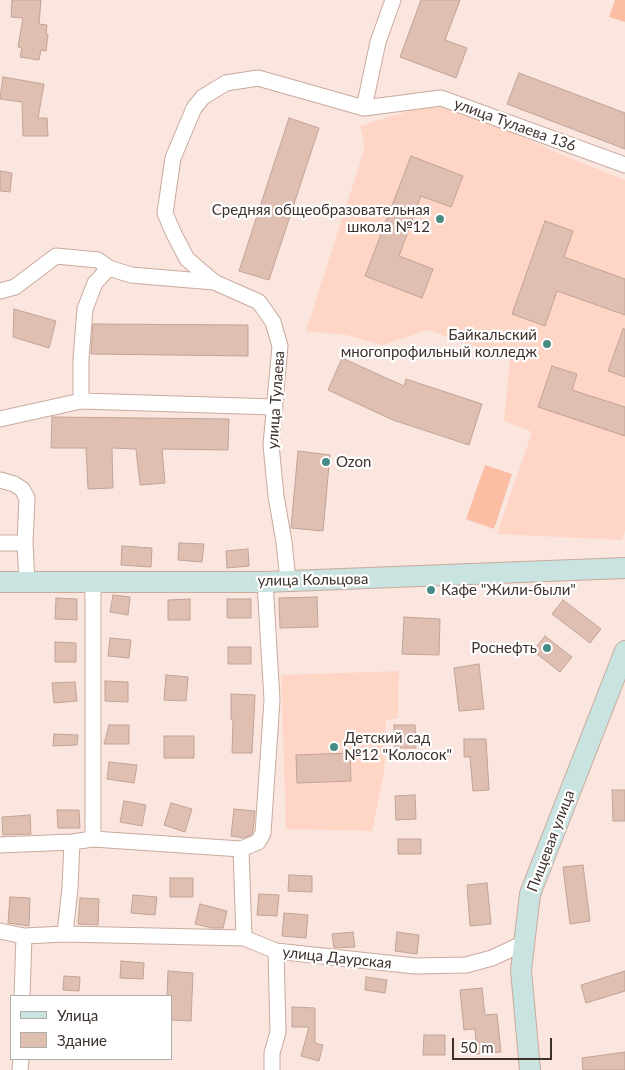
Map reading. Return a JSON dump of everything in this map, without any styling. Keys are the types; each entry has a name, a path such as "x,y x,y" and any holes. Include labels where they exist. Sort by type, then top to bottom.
{"main road":[{"name":"улица Кольцова","path":"0,582 265,582 625,568"},
{"name":"Пищевая улица","path":"529,1069 521,970 530,894 625,651"}],"street":[{"path":"364,108 378,42 393,0"},
{"name":"улица Тулаева 136","path":"258,78 364,108 441,98 625,165"},
{"name":"улица Тулаева","path":"258,78 226,83 203,97 194,108 173,158 165,213 186,259 214,282 259,302 273,322 280,346 271,445 288,581"},
{"path":"0,290 15,287 56,256 98,260 109,268 131,275 214,282"},
{"path":"81,402 81,359 85,309 95,283 109,268"},
{"path":"0,419 81,402 275,407"},
{"path":"0,480 14,484 22,489 27,498 25,543 27,582"},
{"path":"0,542 25,543"},
{"path":"93,581 93,839"},
{"path":"0,845 72,842 93,839 241,849 258,842 263,833 272,700 265,582"},
{"path":"65,934 72,842"},
{"path":"241,849 244,938"},
{"name":"улица Даурская","path":"0,931 24,936 65,934 244,938 276,951 416,966 466,965 492,958 524,943"},
{"path":"22,995 24,936"},
{"path":"272,1070 272,1053 278,1032 276,951"}],"shaded area":[{"path":"615,0 625,0 625,22 609,17"},
{"path":"428,105 476,116 560,154 625,180 625,531 622,540 497,534 532,432 504,421 510,359 428,330 383,345 347,335 306,331 365,147 360,126"},
{"path":"485,465 512,474 494,529 466,519"},
{"name":"Детский сад №12 \"Колосок\"","path":"399,671 398,718 386,720 384,774 372,831 286,829 281,675"}],"building":[{"path":"12,0 41,0 39,24 47,25 46,34 48,34 46,51 41,50 39,60 20,57 22,48 18,47 23,18 11,17"},
{"path":"421,0 460,0 445,40 467,48 456,78 400,57"},
{"path":"519,73 625,113 625,149 507,104"},
{"path":"3,77 44,84 38,118 47,118 48,136 23,136 22,102 0,99"},
{"path":"289,118 319,128 269,280 239,271"},
{"path":"411,156 463,176 451,207 421,196 399,256 433,269 422,298 365,276"},
{"path":"0,171 12,173 10,192 0,191"},
{"path":"545,221 573,231 564,257 625,279 625,315 557,291 545,326 512,314"},
{"path":"14,309 56,321 49,348 13,337"},
{"path":"93,324 248,325 248,356 91,354"},
{"path":"623,329 625,329 625,377 608,371"},
{"path":"342,358 404,386 406,379 482,404 469,445 393,420 328,390"},
{"path":"552,366 577,374 572,390 625,407 625,436 538,407"},
{"path":"52,417 229,419 228,450 162,449 165,483 140,485 136,449 112,448 113,488 88,489 86,448 51,448"},
{"path":"298,451 330,455 323,531 291,528"},
{"path":"179,543 204,544 202,562 178,560"},
{"path":"122,546 152,548 151,567 121,565"},
{"path":"248,549 249,566 227,568 226,551"},
{"path":"113,595 130,597 128,615 110,612"},
{"path":"317,597 318,627 280,628 279,598"},
{"path":"56,598 77,599 77,620 55,619"},
{"path":"190,599 190,620 168,620 168,600"},
{"path":"227,599 251,599 251,618 227,618"},
{"path":"563,600 601,629 590,643 552,614"},
{"path":"404,617 440,619 439,655 402,654"},
{"path":"545,636 572,657 560,672 533,651"},
{"path":"110,638 131,640 129,658 108,656"},
{"path":"55,642 76,643 76,662 55,662"},
{"path":"228,647 251,647 251,664 228,664"},
{"path":"479,664 484,709 459,711 454,668"},
{"path":"166,675 188,677 186,701 164,700"},
{"path":"105,681 128,682 128,702 105,701"},
{"path":"75,682 77,701 54,703 52,683"},
{"path":"231,694 255,695 252,753 232,753 233,720 231,719"},
{"path":"109,725 129,725 129,744 104,744"},
{"path":"394,725 415,725 416,748 395,748"},
{"path":"54,734 78,735 77,745 53,746"},
{"path":"164,736 194,736 194,758 164,758"},
{"path":"464,739 486,739 489,790 473,791 470,757 464,757"},
{"path":"350,753 351,781 297,783 296,755"},
{"path":"109,762 137,765 134,783 107,779"},
{"path":"612,790 625,790 625,821 613,821"},
{"path":"415,795 416,819 396,820 395,796"},
{"path":"124,801 146,805 142,826 120,822"},
{"path":"171,803 192,809 185,832 164,825"},
{"path":"234,809 255,811 251,835 244,838 231,836"},
{"path":"57,810 79,810 80,828 58,828"},
{"path":"30,815 31,834 3,835 2,817"},
{"path":"398,839 421,839 421,854 398,854"},
{"path":"583,865 590,921 570,924 563,867"},
{"path":"289,875 312,876 312,892 288,891"},
{"path":"170,878 193,878 193,897 170,897"},
{"path":"487,883 491,924 470,926 467,885"},
{"path":"259,894 279,895 277,916 257,915"},
{"path":"133,895 157,897 155,915 131,913"},
{"path":"10,897 30,898 29,926 8,923"},
{"path":"80,898 99,899 98,925 78,924"},
{"path":"200,904 227,911 223,928 212,928 195,924"},
{"path":"284,913 308,915 306,938 282,936"},
{"path":"353,932 355,947 334,948 332,934"},
{"path":"397,932 419,935 417,954 395,951"},
{"path":"121,961 144,963 143,979 120,978"},
{"path":"168,971 193,973 191,1021 172,1020 172,995 167,995"},
{"path":"625,971 625,991 586,1003 581,985"},
{"path":"64,976 80,977 79,991 63,990"},
{"path":"366,977 387,980 385,993 365,990"},
{"path":"482,988 485,1015 497,1014 501,1052 477,1054 475,1029 464,1030 460,990"},
{"path":"292,1007 315,1008 315,1043 323,1045 319,1061 301,1056 309,1027 292,1027"},
{"path":"424,1035 445,1035 445,1055 423,1055"},
{"path":"625,1052 625,1070 583,1070 582,1058"}],"place":[{"name":"Средняя общеобразовательная школа №12","path":"440,219"},
{"name":"Байкальский многопрофильный колледж","path":"547,344"},
{"name":"Ozon","path":"326,462"},
{"name":"Кафе \"Жили-были\"","path":"431,590"},
{"name":"Роснефть","path":"547,648"},
{"name":"Детский сад №12 \"Колосок\"","path":"334,747"}]}
